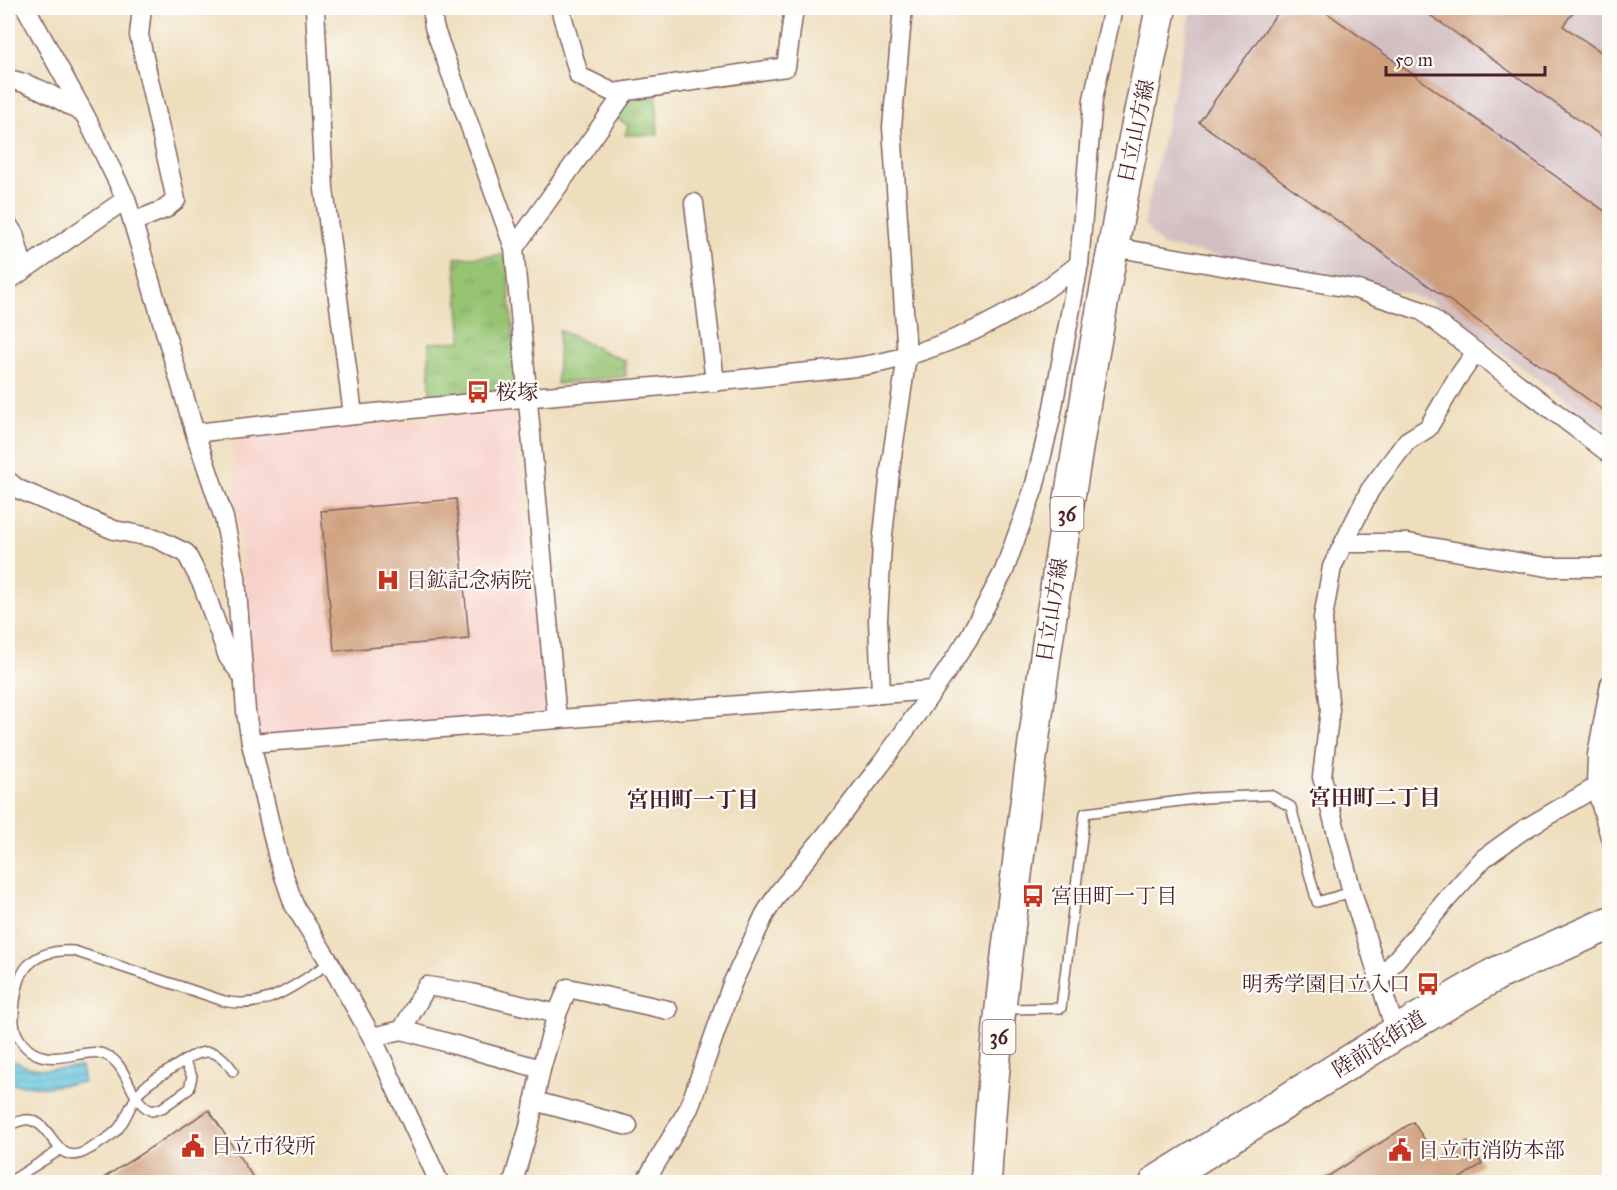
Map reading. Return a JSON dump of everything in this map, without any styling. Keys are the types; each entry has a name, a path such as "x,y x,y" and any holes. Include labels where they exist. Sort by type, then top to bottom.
{"highway":[{"name":"陸前浜街道","path":"1157,1182 1396,1033 1496,974 1610,923"}],"main road":[{"name":"日立山方線","path":"986,1182 989,1126 1014,892 1048,631 1113,247 1161,8"}],"street":[{"path":"26,8 85,115 126,199 195,433 224,518 236,577 250,743 278,858 294,905 372,1037 439,1182"},
{"path":"132,222 165,209 176,200 139,35 142,8"},
{"path":"315,8 324,189 353,415"},
{"path":"432,8 434,27 514,248 526,398 558,719"},
{"path":"560,8 579,76 614,93 786,67 795,8"},
{"path":"881,694 878,620 882,544 907,356 892,127 903,8"},
{"path":"645,1182 689,1108 732,984 765,914 779,892 882,763 968,639 1004,572 1034,488 1052,418 1079,264 1093,99 1113,8"},
{"path":"8,79 48,93 85,115"},
{"path":"514,248 626,91"},
{"path":"8,281 126,199"},
{"path":"694,203 715,382"},
{"path":"8,225 14,234 24,270"},
{"path":"1113,247 1355,289 1422,311 1610,454"},
{"path":"195,433 353,415 715,382 874,364 907,356 961,336 1023,306 1047,291 1079,264"},
{"path":"1396,1033 1352,892 1322,777 1330,709 1323,618 1332,567 1370,490 1407,441 1428,428 1456,380 1476,352"},
{"path":"8,481 18,489 114,530 154,538 186,553 203,586 228,657 244,678"},
{"path":"1344,543 1408,543 1547,567 1610,567"},
{"path":"1610,684 1597,755 1596,787 1610,837"},
{"path":"250,743 933,690"},
{"path":"1379,980 1484,858 1523,830 1596,787"},
{"path":"402,1030 427,986 471,993 557,1014"},
{"path":"513,1182 541,1070 557,1014 568,988 668,1010"},
{"path":"372,1037 402,1030 541,1070"},
{"path":"534,1101 628,1126"}],"lane":[{"path":"1002,1009 1061,1008 1084,813 1204,798 1269,795 1292,807 1317,902 1352,892"},
{"path":"184,1061 192,1076 186,1093 162,1108 152,1111 143,1106 123,1072 106,1055 96,1053 53,1059 32,1052 16,1033 14,1023 18,984 25,969 38,958 56,950 74,951 224,1001 248,1005 268,1000 330,963"},
{"path":"8,1126 30,1120 42,1126 60,1150 69,1155 81,1153 119,1128 143,1087 184,1061 201,1052 213,1053 221,1056 233,1071"},
{"path":"9,1182 60,1150"}],"shaded area":[{"path":"1192,8 1609,8 1609,432 1432,301 1348,277 1162,246 1144,224"},
{"name":"日鉱記念病院","path":"514,410 548,711 261,737 256,732 233,448 240,439"}],"green space":[{"path":"656,87 658,135 625,135 628,125 610,114 626,91"},
{"path":"506,255 518,387 430,399 429,343 462,341 455,258"},
{"path":"559,330 625,361 626,376 557,384"}],"water":[{"path":"8,1057 34,1068 81,1067 84,1082 47,1087 13,1084 8,1086"}],"building":[{"path":"1281,8 1320,8 1610,215 1610,415 1199,122"},
{"path":"1420,8 1576,8 1563,26 1610,58 1610,142"},
{"path":"456,499 469,639 334,651 321,511"},
{"name":"日立市役所","path":"209,1110 256,1182 97,1182"},
{"name":"日立市消防本部","path":"1413,1122 1438,1160 1467,1141 1482,1164 1454,1182 1319,1182"}],"place":[{"name":"桜塚","path":"478,392"},
{"name":"日鉱記念病院","path":"388,580"},
{"name":"宮田町一丁目","path":"1033,896"},
{"name":"明秀学園日立入口","path":"1428,984"},
{"name":"日立市役所","path":"193,1146"},
{"name":"日立市消防本部","path":"1400,1150"}],"district":[{"name":"宮田町二丁目","path":"1375,797"},
{"name":"宮田町一丁目","path":"693,799"}]}
